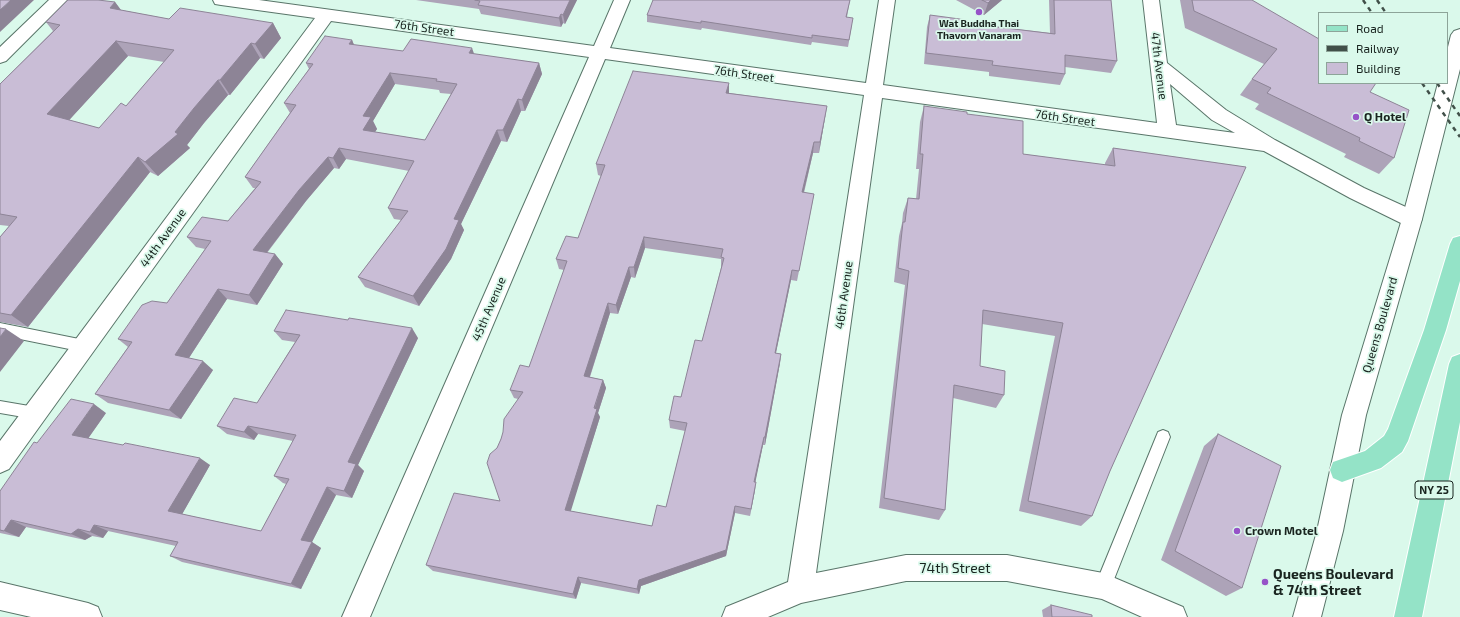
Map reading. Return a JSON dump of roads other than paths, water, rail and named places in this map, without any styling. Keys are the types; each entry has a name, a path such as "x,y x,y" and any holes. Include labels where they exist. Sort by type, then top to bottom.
{"main road":[{"path":"1342,470 1372,460 1383,453 1393,444 1399,433 1435,330 1460,244"},
{"name":"NY 25","path":"1408,617 1460,364"}],"street":[{"path":"0,57 59,0"},
{"name":"76th Street","path":"222,0 874,92 1268,145"},
{"name":"45th Avenue","path":"356,617 622,0"},
{"name":"46th Avenue","path":"800,590 887,0"},
{"name":"47th Avenue","path":"1151,0 1167,132"},
{"name":"44th Avenue","path":"0,460 326,15"},
{"name":"Queens Boulevard","path":"1448,81 1460,35"},
{"name":"76th Street","path":"1159,65 1219,115 1268,145 1357,193 1412,219"},
{"name":"Queens Boulevard","path":"1307,617 1330,531 1354,415 1412,219 1447,84"},
{"name":"74th Street","path":"736,617 800,590 906,568 1007,568 1103,586 1173,617"},
{"path":"0,596 88,617"}],"lane":[{"path":"0,329 84,346"},
{"path":"0,407 35,413"},
{"path":"1103,586 1163,437"}],"railway":[{"path":"1363,0 1371,12"},
{"path":"1377,0 1385,12"},
{"path":"1423,84 1460,137"},
{"path":"1438,84 1460,116"}],"place":[{"name":"Wat Buddha Thai Thavorn Vanaram","path":"979,12"},
{"name":"Q Hotel","path":"1356,117"},
{"name":"Crown Motel","path":"1237,531"},
{"name":"Queens Boulevard & 74th Street","path":"1265,582"}]}
